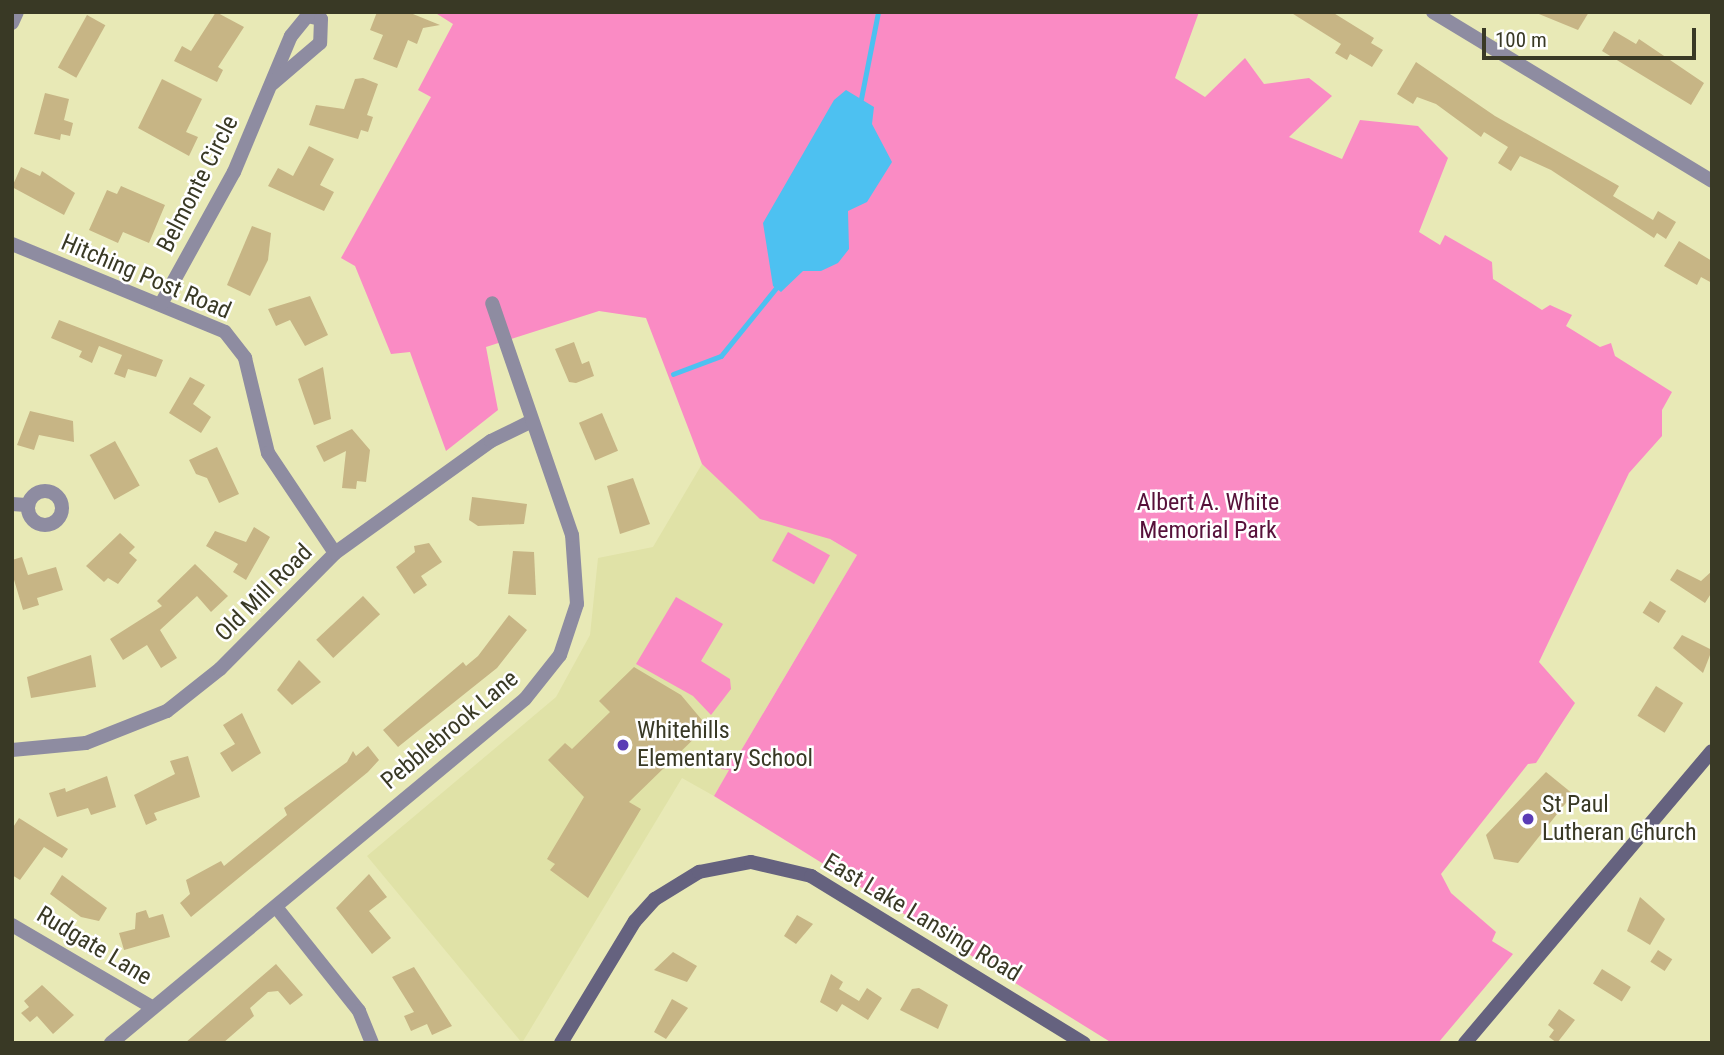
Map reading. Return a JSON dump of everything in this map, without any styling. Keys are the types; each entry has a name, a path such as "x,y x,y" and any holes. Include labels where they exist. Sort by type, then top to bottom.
{"main road":[{"path":"1465,1043 1707,767 1712,751"},
{"name":"East Lake Lansing Road","path":"561,1043 631,928 655,899 699,872 751,862 811,876 1084,1043"}],"street":[{"path":"1433,12 1712,181"},
{"name":"Belmonte Circle","path":"161,304 234,172 272,84 301,21 321,19 320,43 272,84"},
{"name":"Hitching Post Road","path":"12,244 202,320 238,344 268,453 335,553"},
{"name":"Pebblebrook Lane","path":"111,1043 526,699 560,655 572,630 578,572 572,536 530,422 492,303"},
{"name":"Old Mill Road","path":"12,750 86,743 167,711 220,669 335,553 491,441 530,422"},
{"path":"276,907 359,1012 372,1043"},
{"name":"Rudgate Lane","path":"12,925 152,1007"}],"shaded area":[{"name":"Whitehills Elementary School","path":"702,464 857,555 714,796 682,778 522,1043 367,856 556,697 590,635 598,558 653,547"}],"green space":[{"name":"Albert A. White Memorial Park","path":"434,12 1199,12 1175,78 1205,97 1245,58 1264,84 1309,78 1332,96 1289,137 1342,159 1360,120 1418,126 1448,158 1419,232 1440,245 1445,235 1492,262 1493,279 1542,310 1550,305 1572,315 1566,326 1600,347 1611,343 1615,356 1672,392 1662,410 1662,436 1629,473 1539,662 1575,703 1536,763 1528,764 1441,874 1451,893 1496,932 1492,941 1513,954 1438,1043 1112,1043 714,796 729,770 721,769 722,758 736,759 857,555 830,539 760,519 702,464 646,318 599,311 486,347 498,410 446,451 410,352 391,354 355,266 341,258 431,97 418,90 453,24"},
{"path":"788,532 830,555 814,584 772,561"},
{"path":"676,597 723,624 701,661 730,679 731,689 711,715 693,696 636,664"}],"water":[{"path":"846,90 874,107 872,124 892,162 867,202 848,211 849,249 838,263 821,271 803,271 781,292 773,286 763,223 834,100"}],"building":[{"path":"216,12 244,27 218,67 223,70 217,82 174,61 182,46 191,51"},
{"path":"377,12 408,12 440,25 423,28 417,44 408,40 397,68 373,59 383,35 370,30"},
{"path":"1290,12 1332,12 1374,38 1371,43 1383,50 1372,67 1350,54 1347,60 1335,53 1341,44"},
{"path":"1534,12 1589,12 1578,30"},
{"path":"87,15 105,25 76,78 58,67"},
{"path":"1614,31 1636,44 1639,39 1704,83 1691,105 1602,51"},
{"path":"1416,62 1495,116 1619,186 1613,196 1653,220 1658,211 1676,222 1666,239 1657,233 1654,238 1551,170 1520,156 1511,171 1498,163 1508,147 1484,132 1481,137 1436,104 1417,97 1413,104 1397,94"},
{"path":"363,78 378,84 367,115 373,117 368,132 361,130 358,139 309,125 316,105 344,109 355,79"},
{"path":"162,79 202,99 186,132 198,137 189,156 138,128"},
{"path":"45,93 69,99 64,120 73,123 70,136 61,134 60,140 34,134"},
{"path":"309,146 334,159 320,185 334,192 324,211 268,186 278,168 293,176"},
{"path":"21,167 40,176 42,171 75,193 64,215 12,187"},
{"path":"121,186 165,205 149,243 123,232 118,243 89,230 107,190 117,194"},
{"path":"252,226 271,233 268,260 250,296 227,285"},
{"path":"1679,241 1712,261 1712,283 1701,277 1697,285 1664,266"},
{"path":"310,296 328,335 305,346 290,320 276,326 268,309"},
{"path":"59,320 163,360 156,377 128,369 125,378 114,374 122,355 99,346 92,363 79,357 82,351 51,338"},
{"path":"574,342 582,364 589,361 594,376 576,383 569,382 555,349"},
{"path":"323,367 331,419 314,425 298,379"},
{"path":"190,377 205,385 193,404 211,417 201,433 169,413"},
{"path":"30,411 73,421 74,442 39,435 34,450 17,445"},
{"path":"602,413 618,451 595,461 579,423"},
{"path":"352,429 370,450 366,482 357,481 356,489 342,488 346,451 324,462 316,446"},
{"path":"115,441 140,486 114,500 90,455"},
{"path":"217,447 239,494 219,503 207,478 196,474 189,460"},
{"path":"633,478 650,524 620,534 607,486"},
{"path":"472,497 527,504 524,524 478,526 469,520"},
{"path":"254,527 270,537 246,580 233,572 238,564 206,546 215,531 246,542"},
{"path":"120,533 135,547 129,553 137,560 118,584 108,578 104,582 86,566"},
{"path":"429,543 442,562 421,576 427,585 414,594 396,567 415,552 414,546"},
{"path":"513,551 534,552 536,595 508,594"},
{"path":"22,557 28,575 56,567 63,590 37,598 39,605 23,610 12,573 12,560"},
{"path":"195,564 228,596 211,612 197,596 160,630 177,658 161,668 147,645 123,660 110,639 162,606 157,601"},
{"path":"1677,569 1701,581 1712,571 1712,592 1705,603 1670,580"},
{"path":"363,596 380,614 333,658 316,640"},
{"path":"1650,601 1666,611 1659,623 1643,613"},
{"path":"509,615 527,630 497,668 398,747 383,730 463,662 466,666 478,656"},
{"path":"1682,635 1712,650 1703,673 1673,648"},
{"path":"91,655 96,687 31,698 27,677"},
{"path":"299,660 321,682 292,705 277,690"},
{"path":"634,667 681,695 707,726 629,802 641,809 588,898 550,870 555,864 547,859 584,797 548,760 565,743 572,749 610,712 599,701"},
{"path":"1656,686 1683,703 1665,733 1637,716"},
{"path":"242,713 261,753 232,772 220,753 235,744 223,725"},
{"path":"368,746 379,760 368,772 191,917 180,903 190,894 186,880 221,861 224,866 287,815 284,808 347,762 353,751 356,756"},
{"path":"188,756 200,797 154,813 157,820 146,825 134,795 175,774 170,761"},
{"name":"St Paul Lutheran Church","path":"1546,772 1573,794 1518,863 1494,859 1486,835"},
{"path":"107,776 116,807 91,815 88,808 57,817 49,793 65,788 66,792"},
{"path":"19,818 68,849 62,858 44,847 20,880 12,875 12,829"},
{"path":"369,874 387,897 369,911 391,938 372,954 336,908"},
{"path":"62,875 107,908 99,921 81,917 50,894"},
{"path":"1640,897 1665,919 1650,945 1627,931"},
{"path":"146,910 149,918 163,914 170,937 124,950 119,933 135,929 136,913"},
{"path":"797,915 813,924 796,944 784,936"},
{"path":"1658,950 1672,959 1665,971 1650,962"},
{"path":"673,952 697,966 687,982 654,970"},
{"path":"276,964 303,995 290,1005 278,991 268,992 250,1008 254,1016 223,1043 185,1043"},
{"path":"414,967 452,1026 432,1035 427,1024 411,1031 404,1016 414,1012 392,977"},
{"path":"1602,969 1631,987 1622,1001 1593,983"},
{"path":"831,974 843,982 839,989 859,1001 867,988 882,998 868,1020 842,1004 837,1012 820,1002"},
{"path":"42,985 74,1015 53,1034 37,1016 30,1022 21,1013 29,1007 24,1001"},
{"path":"919,988 948,1005 938,1029 900,1010 912,989"},
{"path":"672,999 688,1008 666,1039 654,1032"},
{"path":"1559,1009 1575,1020 1557,1043 1549,1037 1554,1030 1548,1025"}],"waterway":[{"path":"861,99 878,12"},
{"path":"673,374 721,356 776,288"}],"place":[{"name":"Whitehills Elementary School","path":"623,745"},
{"name":"St Paul Lutheran Church","path":"1528,819"}]}
